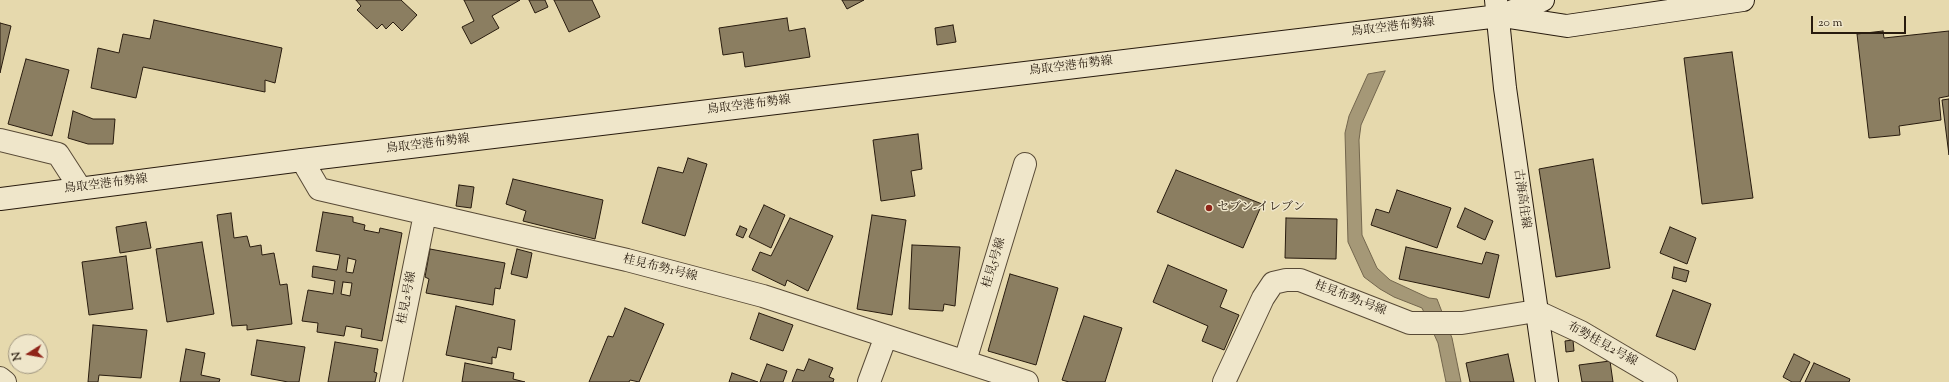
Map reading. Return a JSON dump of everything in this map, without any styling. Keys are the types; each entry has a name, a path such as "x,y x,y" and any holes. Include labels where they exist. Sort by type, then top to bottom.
{"street":[{"path":"1498,8 1543,0"},
{"path":"1498,8 1567,26 1743,0"},
{"name":"鳥取空港布勢線","path":"0,199 1498,8"},
{"name":"古海高住線","path":"1498,8 1505,88 1547,382"},
{"path":"0,140 58,154 80,188"},
{"name":"桂見布勢1号線","path":"302,160 319,189 627,260 748,292 1027,382"},
{"name":"桂見5号線","path":"964,361 1025,164"},
{"name":"桂見2号線","path":"391,382 425,214"},
{"name":"桂見布勢1号線","path":"1224,382 1263,298 1273,283 1286,280 1300,280 1410,322 1462,323 1536,311"},
{"name":"布勢桂見2号線","path":"1536,311 1581,332 1666,382"},
{"path":"869,382 886,336"},
{"path":"0,378 5,382"}],"shaded area":[{"path":"1385,71 1361,125 1359,140 1362,235 1377,268 1390,280 1429,298 1437,299 1452,338 1461,382 1446,382 1438,343 1422,308 1394,297 1364,277 1348,242 1345,133 1349,116 1368,74"}],"building":[{"path":"356,0 401,0 417,15 402,31 393,22 386,29 382,24 377,29 357,10 361,6"},
{"path":"464,0 520,0 492,16 499,28 471,44 462,27 474,21"},
{"path":"529,0 545,0 548,7 535,13"},
{"path":"554,0 592,0 600,17 569,32"},
{"path":"842,0 864,0 847,9"},
{"path":"787,18 789,31 805,28 810,57 745,67 743,52 723,55 719,28"},
{"path":"154,20 282,48 275,83 265,80 265,92 143,67 136,98 91,88 98,48 119,53 123,34 150,39"},
{"path":"0,23 11,26 0,73"},
{"path":"953,25 956,42 937,45 935,28"},
{"path":"1883,31 1884,38 1949,31 1949,96 1939,98 1941,120 1899,126 1900,135 1869,138 1857,34"},
{"path":"1732,52 1753,198 1702,204 1684,58"},
{"path":"26,59 69,70 52,136 8,124"},
{"path":"1949,99 1949,155 1942,100"},
{"path":"73,111 93,119 115,119 113,144 88,144 68,138"},
{"path":"918,134 922,169 911,171 915,196 881,201 873,140"},
{"path":"688,158 707,164 685,236 642,223 658,167 683,173"},
{"path":"1593,159 1610,268 1556,277 1539,169"},
{"name":"セブン-イレブン","path":"1176,170 1262,204 1243,248 1157,212"},
{"path":"513,179 603,200 595,239 523,221 526,211 506,204"},
{"path":"459,185 474,187 471,208 456,206"},
{"path":"1397,190 1451,208 1437,248 1371,225 1376,209 1389,213"},
{"path":"764,205 785,215 771,248 749,237"},
{"path":"1465,208 1493,221 1485,240 1457,227"},
{"path":"323,212 353,217 353,222 365,225 364,230 379,233 380,228 402,233 382,341 361,337 362,329 346,326 344,336 317,332 318,323 302,321 308,290 333,294 335,281 312,277 313,266 337,270 340,255 316,251","holes":["348,258 356,260 353,273 346,272","343,282 352,283 350,296 341,294"]},
{"path":"231,213 234,238 247,236 250,247 261,245 262,255 274,253 280,285 287,284 292,324 247,330 247,325 232,326 217,215"},
{"path":"872,215 906,220 892,315 857,309"},
{"path":"790,218 833,236 808,291 787,280 785,286 752,270 760,252 771,256"},
{"path":"1286,218 1337,219 1336,259 1285,258"},
{"path":"146,222 151,248 120,253 116,227"},
{"path":"740,226 747,229 743,238 736,235"},
{"path":"1670,227 1696,238 1687,264 1660,253"},
{"path":"202,242 214,314 167,322 156,249"},
{"path":"912,245 960,247 955,306 944,304 943,311 909,309"},
{"path":"1406,247 1482,264 1486,252 1499,255 1489,298 1399,279"},
{"path":"430,249 505,263 500,289 495,288 493,305 426,293 429,279 425,277"},
{"path":"517,249 532,253 527,278 511,274"},
{"path":"126,256 133,309 89,315 82,262"},
{"path":"1168,265 1227,290 1220,307 1239,315 1224,350 1202,341 1208,326 1153,302"},
{"path":"1674,267 1689,271 1686,282 1672,278"},
{"path":"1010,274 1058,288 1036,365 988,351"},
{"path":"1673,290 1711,304 1695,350 1656,336"},
{"path":"456,306 515,320 511,350 498,347 496,358 492,357 492,364 446,355"},
{"path":"625,308 664,324 639,382 630,380 629,382 589,382 608,336 613,337"},
{"path":"759,313 793,325 783,351 750,339"},
{"path":"1084,316 1122,328 1105,382 1069,382 1062,380"},
{"path":"93,325 147,330 141,378 99,375 98,382 88,382"},
{"path":"257,340 305,347 299,382 288,382 251,375"},
{"path":"1573,340 1574,351 1566,352 1565,341"},
{"path":"335,342 378,349 374,372 377,373 375,382 328,382"},
{"path":"186,349 205,353 201,375 220,379 219,382 180,382"},
{"path":"1508,354 1514,382 1470,382 1466,363"},
{"path":"1794,354 1810,362 1800,382 1792,382 1783,377"},
{"path":"809,359 833,368 829,377 834,379 833,382 792,382 797,369 804,371"},
{"path":"1610,361 1613,382 1582,382 1579,365"},
{"path":"465,363 514,373 513,379 525,382 462,382"},
{"path":"1814,363 1850,379 1849,382 1805,382"},
{"path":"767,364 787,371 783,382 760,382"},
{"path":"732,373 758,382 729,382"}],"place":[{"name":"セブン-イレブン","path":"1209,208"}]}
